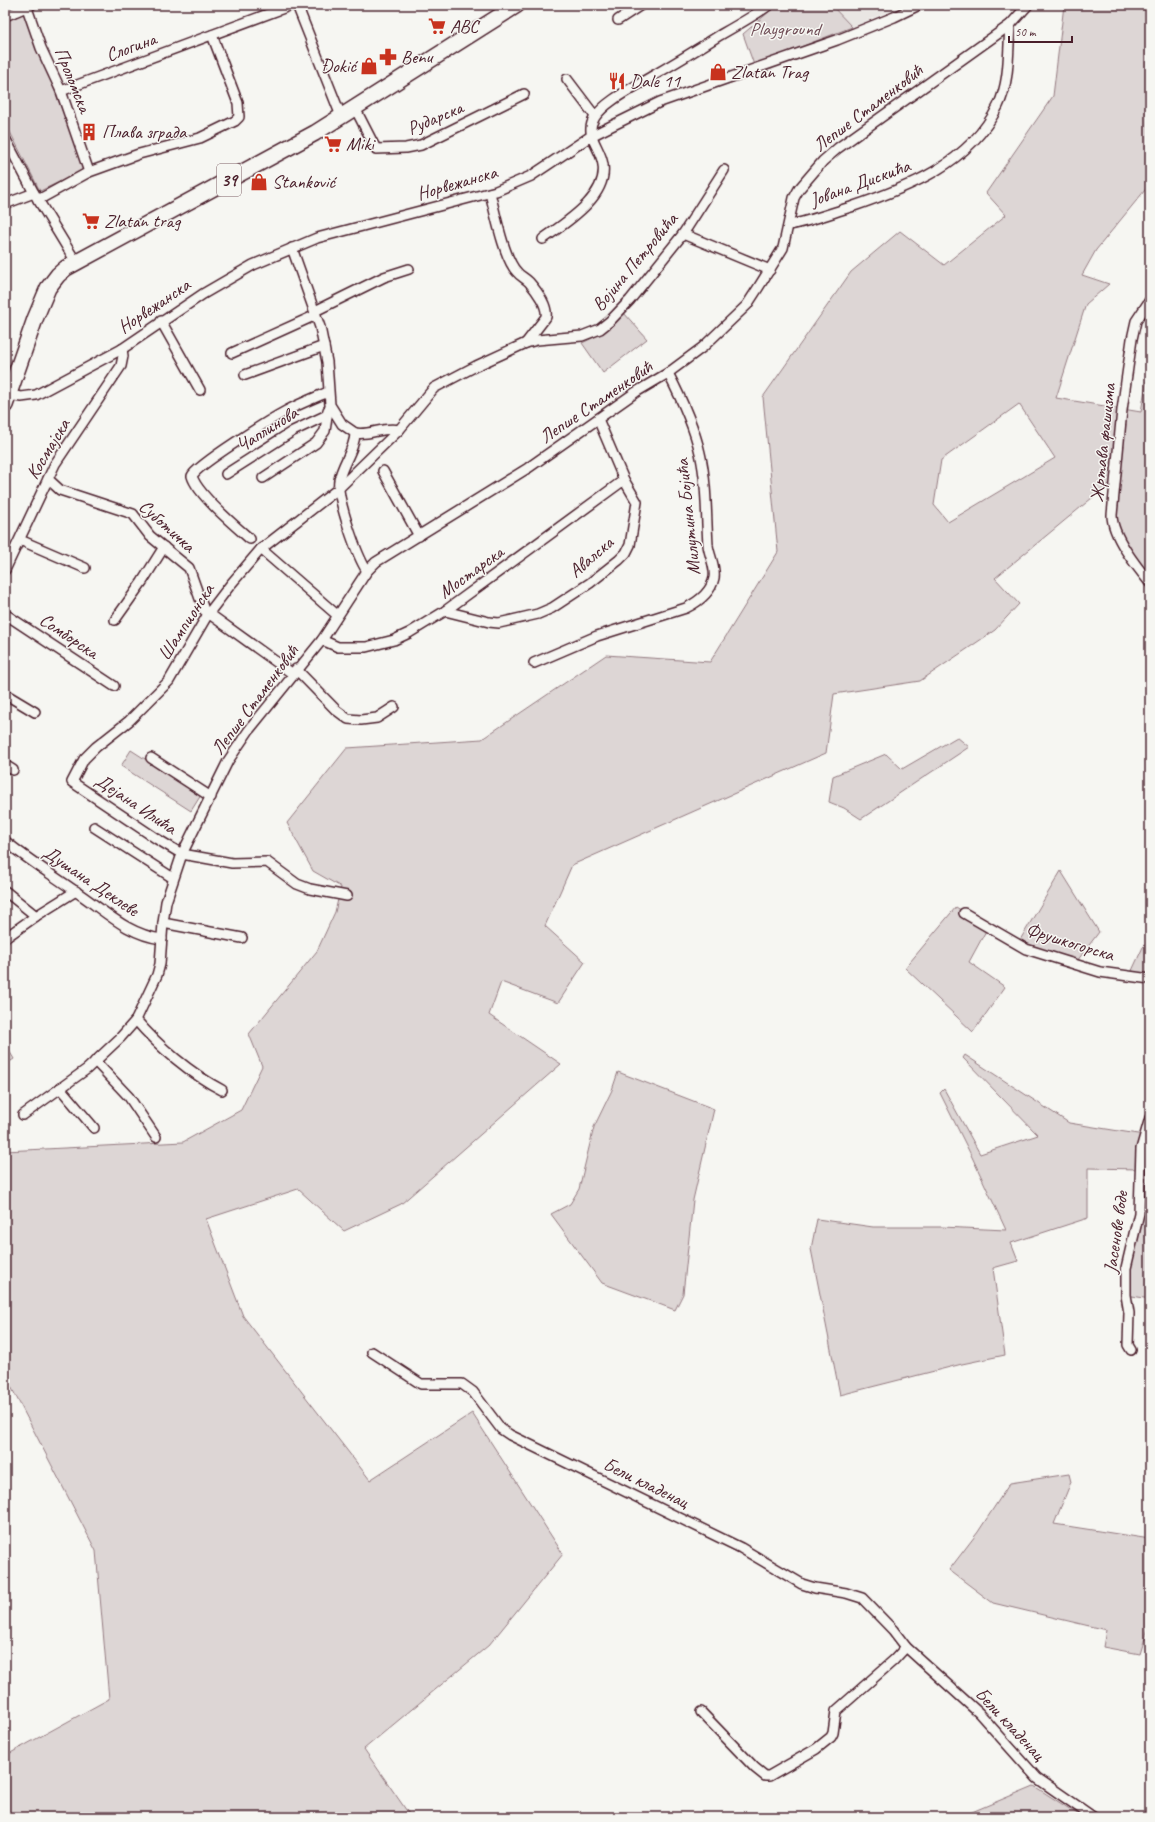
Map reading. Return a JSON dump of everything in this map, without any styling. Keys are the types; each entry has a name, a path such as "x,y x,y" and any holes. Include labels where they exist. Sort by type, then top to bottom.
{"main road":[{"name":"39","path":"7,400 35,319 48,288 58,275 76,262 279,153 355,108 516,5"}],"street":[{"name":"Слогина","path":"61,91 292,5"},
{"path":"297,5 341,116"},
{"path":"618,20 641,5"},
{"path":"543,239 576,215 597,192 602,178 604,165 591,136 591,125 595,116 624,93 769,5"},
{"name":"Норвежанска","path":"7,400 36,394 122,349 161,321 209,290 253,266 292,248 317,238 490,193 513,185 531,176 591,136 660,102 837,40 894,18 919,5"},
{"name":"Лепше Стаменковић","path":"23,1115 88,1069 136,1020 152,988 160,964 163,923 173,878 182,854 228,761 249,730 295,671 322,640 367,571 376,562 528,468 636,392 668,373 703,347 747,305 770,270 782,248 796,194 823,161 838,148 1010,25 1028,5"},
{"path":"5,16 29,6"},
{"name":"Проломска","path":"29,6 41,48 61,91 89,172"},
{"name":"Јована Дискића","path":"789,225 897,191 929,175 956,157 985,127 998,106 1007,70 1010,25"},
{"path":"5,204 36,197 89,172 139,154 200,138 235,121 239,117 238,103 212,35"},
{"path":"567,79 595,116"},
{"name":"Рударска","path":"355,108 376,149 406,148 421,145 524,94"},
{"path":"5,138 36,197 76,262"},
{"name":"Војина Петровића","path":"338,489 399,430 434,388 476,366 526,343 544,339 582,336 600,328 630,300 682,234 724,170"},
{"path":"490,193 509,259 516,272 528,280 534,287 546,309 546,317 526,343"},
{"path":"682,234 770,270"},
{"path":"292,248 316,313 324,346 327,362 330,405 342,424 354,433 368,434 385,428 399,430"},
{"path":"232,352 316,313 384,277 409,269"},
{"name":"Жртава фашизма","path":"1150,300 1136,321 1132,340 1122,410 1112,523 1126,549 1150,583"},
{"path":"161,321 200,390"},
{"path":"245,375 324,346"},
{"name":"Космајска","path":"5,570 55,464 121,366 123,356 122,349"},
{"name":"Милутина Бојића","path":"534,663 597,636 686,608 696,603 706,593 712,584 714,572 709,549 706,492 700,453 682,402 668,373"},
{"path":"250,539 218,509 196,485 192,476 193,473 286,411 328,392"},
{"path":"263,478 316,443 325,431 330,405"},
{"name":"Чаплинова","path":"226,474 293,431 327,415"},
{"name":"Авалска","path":"445,611 489,622 499,622 538,614 552,608 590,583 619,560 630,546 637,502 624,480 598,419"},
{"path":"354,433 354,444 344,464 338,489 354,546 367,571"},
{"path":"383,471 419,536"},
{"name":"Суботичка","path":"48,479 60,490 133,514 150,536 189,568 200,604 208,614 295,671 336,710 348,719 361,720 377,718 394,707"},
{"name":"Мостарска","path":"322,640 338,647 366,647 399,638 445,611 624,480"},
{"name":"Шампионска","path":"72,782 79,767 88,755 129,721 166,685 208,614 261,549 338,489"},
{"path":"20,540 85,568"},
{"path":"115,620 142,582 164,547"},
{"path":"261,549 337,615"},
{"name":"Сомборска","path":"5,614 114,686"},
{"path":"5,694 35,712"},
{"path":"151,758 211,797"},
{"path":"5,765 13,770"},
{"name":"Дејана Илића","path":"72,782 182,854"},
{"path":"94,827 173,878"},
{"name":"Душана Деклеве","path":"5,841 24,857 76,891 124,926 141,935 162,939"},
{"path":"182,854 232,863 267,862 296,884 310,889 347,896"},
{"path":"5,890 36,916"},
{"path":"5,938 36,916 76,891"},
{"name":"Фрушкогорска","path":"964,913 1026,949 1100,972 1150,979"},
{"path":"163,923 242,938"},
{"path":"136,1020 149,1036 169,1053 210,1084 222,1090"},
{"path":"95,1061 129,1097 156,1136"},
{"path":"60,1088 94,1128"},
{"name":"Јасенове воде","path":"1131,1350 1128,1345 1129,1312 1126,1295 1126,1268 1139,1213 1141,1149 1150,1118"},
{"name":"Бели кладенац","path":"372,1352 421,1384 462,1384 473,1392 501,1429 510,1435 741,1548 795,1580 815,1588 846,1593 862,1598 889,1625 906,1647 979,1713 1037,1778 1093,1817"},
{"path":"701,1712 755,1768 765,1776 769,1776 825,1742 833,1733 836,1711 894,1660 906,1647"}],"shaded area":[{"path":"831,5 904,5 852,27"}],"green space":[{"name":"Playground","path":"777,5 831,5 852,27 754,65 743,34"},
{"path":"1064,5 1150,5 1150,184 1096,250 1082,275 1109,284 1086,304 1056,398 1141,412 1150,361 1150,583 1112,523 1115,479 995,578 1019,604 995,630 920,681 834,694 826,753 572,865 545,926 585,962 558,1003 501,982 489,1015 561,1064 401,1204 344,1231 298,1189 206,1219 243,1316 370,1480 472,1413 563,1554 489,1645 364,1749 411,1817 5,1817 5,1756 109,1699 96,1551 5,1375 5,1151 183,1142 241,1110 262,1066 249,1034 317,951 335,912 341,887 313,871 287,823 347,748 482,739 606,655 710,662 778,552 763,397 851,272 900,231 944,265 1006,215 986,193 1053,96","holes":["1019,404 1055,458 948,522 934,505 941,460"]},
{"path":"25,13 85,170 40,191 5,122 5,21"},
{"path":"624,313 647,339 603,373 582,343 605,331"},
{"path":"957,737 969,747 861,819 844,808 829,802 833,776 886,754 902,769"},
{"path":"131,750 201,795 191,811 121,766"},
{"path":"1061,871 1099,932 1074,965 1017,945"},
{"path":"956,907 988,927 969,962 1005,987 973,1032 905,968"},
{"path":"1150,940 1150,979 1129,977 1143,947"},
{"path":"5,1044 14,1059 5,1065"},
{"path":"965,1055 1069,1123 1144,1135 1150,1118 1150,1183 1139,1182 1139,1169 1088,1168 1088,1218 1011,1243 1018,1261 993,1268 1005,1355 962,1364 840,1395 811,1249 817,1219 873,1227 942,1227 1006,1230 940,1093 944,1089 980,1154 1038,1135 963,1058"},
{"path":"618,1072 714,1109 693,1200 683,1294 675,1310 602,1283 551,1214 570,1204 579,1189 594,1127 612,1090"},
{"path":"1139,1213 1150,1214 1150,1299 1126,1295"},
{"path":"1069,1474 1071,1482 1054,1524 1150,1539 1150,1622 1140,1654 1103,1647 1106,1630 993,1603 949,1570 978,1532 1010,1483"},
{"path":"1034,1786 1082,1817 960,1817"}],"place":[{"name":"ABC","path":"437,26"},
{"name":"Benu","path":"388,57"},
{"name":"Đokić","path":"369,66"},
{"name":"Zlatan Trag","path":"718,72"},
{"name":"Dale 11","path":"617,81"},
{"name":"Плава зграда","path":"89,132"},
{"name":"Miki","path":"333,144"},
{"name":"Stanković","path":"259,182"},
{"name":"Zlatan trag","path":"91,221"}]}
